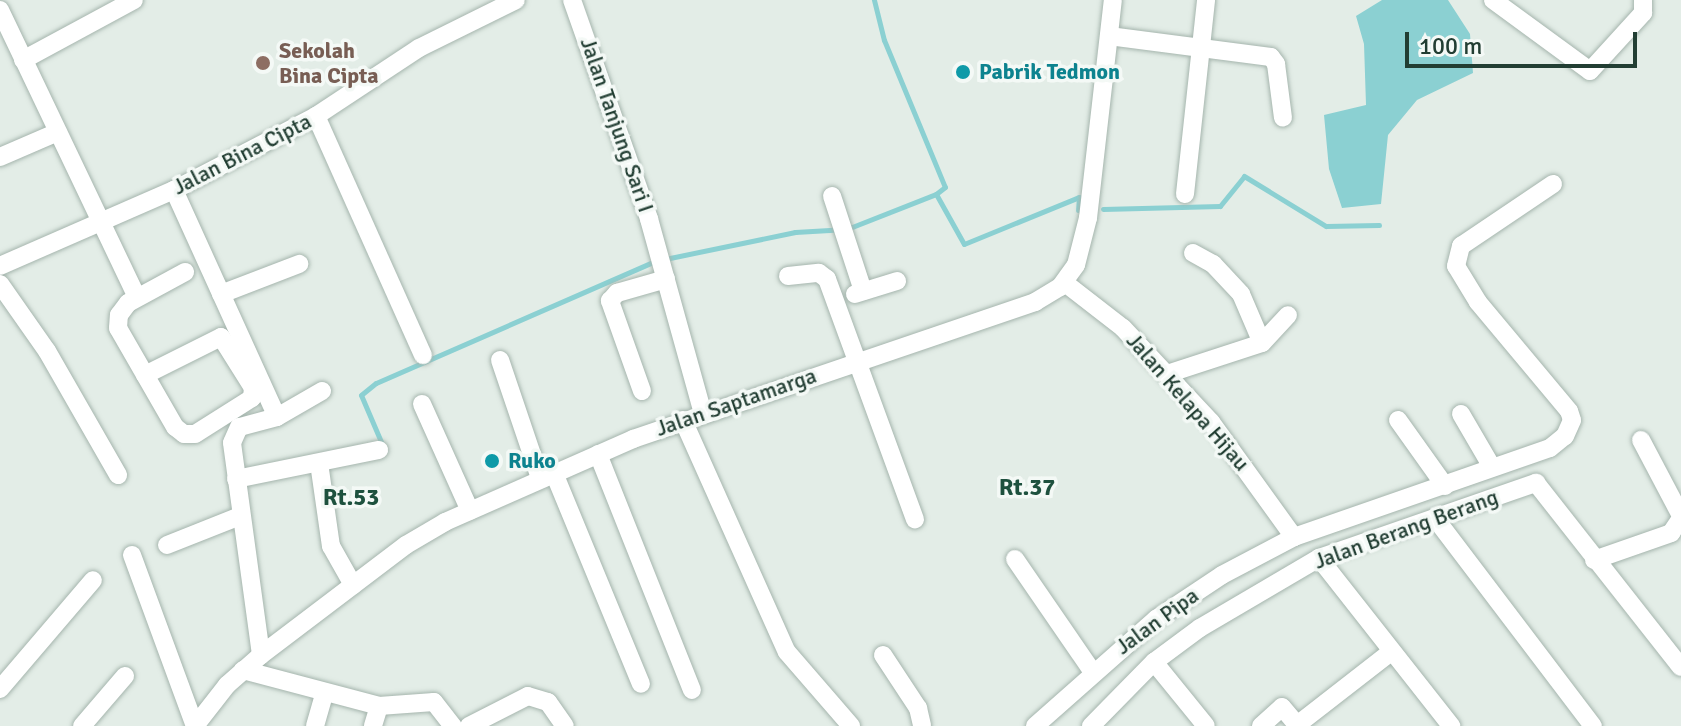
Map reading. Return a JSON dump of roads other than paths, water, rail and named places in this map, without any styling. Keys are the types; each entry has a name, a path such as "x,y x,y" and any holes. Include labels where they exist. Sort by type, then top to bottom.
{"street":[{"path":"23,60 134,0"},
{"name":"Jalan Bina Cipta","path":"0,266 174,190 316,116 419,48 516,0"},
{"name":"Jalan Tanjung Sari I","path":"572,0 662,266 703,414"},
{"path":"1065,283 1081,252 1088,218 1113,0"},
{"path":"1185,194 1206,0"},
{"path":"1493,0 1590,71 1643,13 1643,0"},
{"path":"0,10 7,45 23,60 99,224 137,297"},
{"path":"1109,36 1271,57 1276,64 1283,118"},
{"path":"316,116 423,355"},
{"path":"0,157 58,132"},
{"name":"Jalan Pipa","path":"1035,726 1092,671 1156,619 1294,537 1550,448 1565,436 1572,420 1546,380 1461,280 1457,256 1461,246 1553,184"},
{"path":"174,190 277,417"},
{"path":"832,196 840,230 863,291"},
{"path":"1193,253 1213,264 1241,294 1262,343"},
{"path":"221,294 299,264"},
{"path":"642,391 610,301 617,293 662,266"},
{"path":"145,375 221,337 253,388 252,398 195,434 184,434 145,375 118,328 122,308 185,272"},
{"path":"788,276 824,275 837,301 915,519"},
{"path":"837,301 897,281"},
{"name":"Jalan Saptamarga","path":"195,726 243,670 261,655 406,545 470,511 547,475 683,420 1035,302 1065,283"},
{"name":"Jalan Kelapa Hijau","path":"1065,283 1123,328 1167,374 1246,464 1294,537"},
{"path":"0,284 47,351 118,475"},
{"path":"1167,374 1262,343 1288,315"},
{"path":"500,360 547,475 641,684"},
{"path":"261,655 240,516 234,433 247,424 277,417 322,391"},
{"path":"422,404 470,511"},
{"path":"1461,414 1492,467"},
{"path":"683,420 791,660 851,726"},
{"path":"1398,420 1445,486"},
{"path":"1641,440 1681,517 1671,533 1594,560 1681,667"},
{"path":"236,479 379,450"},
{"path":"598,454 692,690"},
{"path":"319,463 331,546 353,585"},
{"name":"Jalan Berang Berang","path":"1091,726 1154,662 1200,628 1319,558 1536,483 1594,560"},
{"path":"167,545 240,516"},
{"path":"1435,518 1593,726"},
{"path":"132,555 195,726"},
{"path":"1319,558 1451,726"},
{"path":"1015,559 1092,671"},
{"path":"0,689 93,580"},
{"path":"1261,726 1282,707 1298,725 1392,651"},
{"path":"883,655 918,708 922,726"},
{"path":"1154,662 1206,726"},
{"path":"243,670 379,706 434,702 453,726"},
{"path":"82,726 125,676"},
{"path":"315,726 325,692"},
{"path":"469,726 528,696 548,702 565,726"},
{"path":"373,726 379,706"}],"water":[{"path":"1382,0 1448,0 1470,34 1473,73 1417,100 1388,135 1381,204 1342,208 1329,169 1324,115 1366,105 1364,44 1356,16"}],"waterway":[{"path":"874,0 884,40 945,187 936,194"},
{"path":"1103,209 1220,206 1244,176 1326,226 1379,225"},
{"path":"665,259 795,232 847,229 936,194 964,244 1079,197 1078,210"},
{"path":"382,444 361,395 376,383 655,261"}],"place":[{"name":"Sekolah Bina Cipta","path":"263,63"},
{"name":"Pabrik Tedmon","path":"963,72"},
{"name":"Ruko","path":"492,461"}],"district":[{"name":"Rt.37","path":"1027,488"},
{"name":"Rt.53","path":"351,498"}]}
